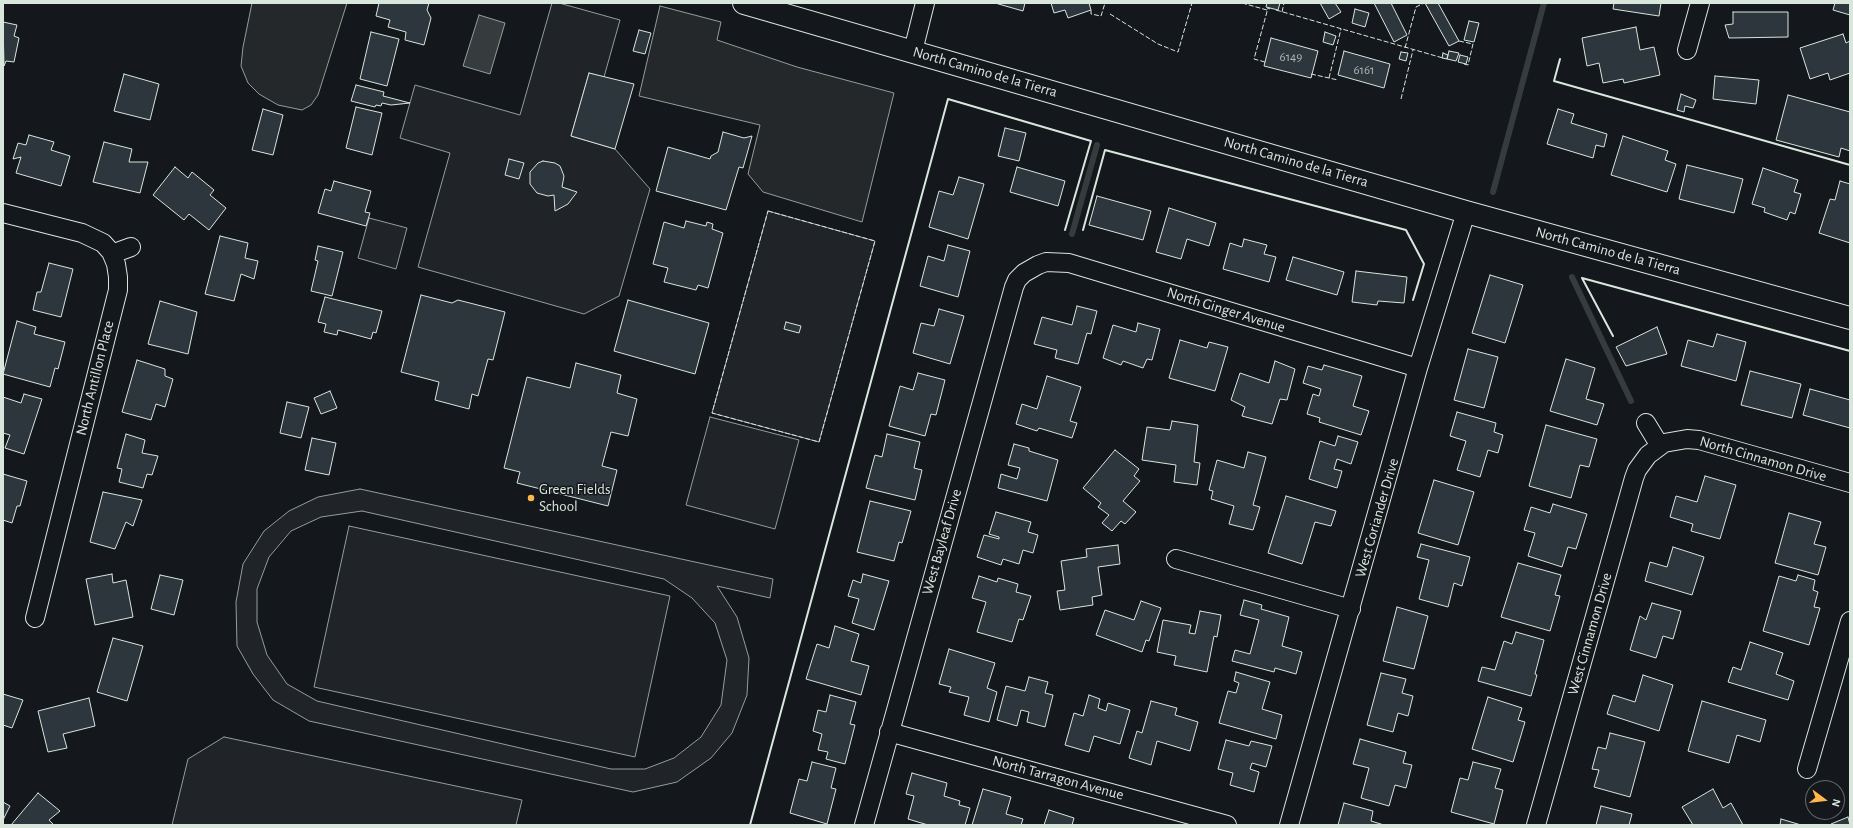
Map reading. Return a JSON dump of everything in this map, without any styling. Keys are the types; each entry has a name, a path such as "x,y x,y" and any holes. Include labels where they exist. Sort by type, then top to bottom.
{"street":[{"name":"North Camino de la Tierra","path":"744,3 913,50 1466,212 1850,318"},
{"path":"913,50 925,3"},
{"path":"1687,50 1700,3"},
{"name":"West Coriander Drive","path":"1289,825 1351,610 1418,368 1466,212"},
{"path":"3,213 82,233 103,243 112,254 131,247"},
{"name":"North Antillon Place","path":"35,618 118,290 116,264 112,254"},
{"name":"North Ginger Avenue","path":"1034,261 1069,263 1418,368"},
{"name":"West Bayleaf Drive","path":"864,825 1014,287 1017,280 1034,261"},
{"path":"1646,423 1657,447"},
{"name":"North Cinnamon Drive","path":"1657,447 1674,440 1699,440 1850,483"},
{"name":"West Cinnamon Drive","path":"1536,825 1634,478 1643,461 1657,447"},
{"path":"1176,559 1351,610"},
{"path":"1807,769 1850,621"},
{"name":"North Tarragon Avenue","path":"889,732 1227,825"}],"shaded area":[{"path":"252,3 347,3 318,95 311,105 302,110 278,105 259,94 248,83 241,66 243,47"},
{"path":"552,3 559,3 620,20 604,77 589,73 571,136 615,149 650,189 619,296 584,314 418,267 450,153 400,138 415,85 520,115"},
{"path":"660,6 721,22 717,40 797,67 894,93 862,222 763,192 748,174 760,125 639,96"},
{"path":"479,15 505,23 490,74 463,66"},
{"path":"768,211 875,241 819,442 712,413"},
{"path":"369,218 407,228 396,269 358,258"},
{"path":"710,417 799,440 775,529 686,505"},
{"path":"360,489 773,579 770,598 717,586 737,617 749,658 747,695 732,733 711,758 677,782 633,792 309,721 273,700 253,674 237,646 236,602 243,564 264,531 289,511 318,497","holes":["362,511 664,579 692,598 715,623 727,660 721,705 701,737 674,758 645,769 611,769 317,701 287,684 267,655 257,622 257,589 269,557 291,531 321,517"]},
{"path":"349,526 670,596 635,757 314,687"},
{"path":"224,737 522,800 516,825 172,825 188,759"}],"building":[{"path":"379,3 429,3 427,10 431,18 424,45 405,40 406,32 388,27 390,20 376,16"},
{"path":"995,3 1025,3 1023,11"},
{"path":"1051,3 1089,3 1091,10 1068,18 1065,10 1054,13"},
{"path":"1267,3 1280,3 1278,10 1266,7"},
{"path":"1320,3 1335,3 1341,12 1329,19"},
{"path":"1374,3 1391,3 1407,35 1394,42"},
{"path":"1425,3 1438,3 1459,41 1449,46"},
{"path":"1614,3 1661,3 1659,16 1613,9"},
{"path":"1835,3 1850,3 1850,15 1833,10"},
{"path":"1355,9 1369,13 1365,27 1352,23"},
{"path":"1733,12 1788,12 1788,37 1729,38 1725,25 1733,24"},
{"path":"1469,21 1479,23 1474,42 1464,40"},
{"path":"3,22 17,25 14,36 19,38 14,62 6,61 4,66"},
{"path":"1636,27 1640,50 1654,47 1660,75 1624,83 1623,79 1603,83 1599,63 1587,66 1582,38"},
{"path":"639,30 651,33 645,54 633,51"},
{"path":"371,32 399,39 387,86 360,79"},
{"path":"1325,32 1336,36 1333,45 1323,42"},
{"path":"1843,34 1846,43 1850,41 1850,73 1830,80 1828,73 1810,79 1800,48"},
{"path":"1271,38 1318,51 1311,78 1264,66"},
{"path":"1344,51 1390,64 1384,88 1338,75"},
{"path":"1449,51 1459,53 1456,61 1447,59"},
{"path":"1401,52 1408,53 1406,61 1399,59"},
{"path":"1443,53 1448,55 1447,59 1442,58"},
{"path":"1460,55 1468,57 1466,64 1458,62"},
{"path":"589,73 634,84 615,149 571,136"},
{"path":"124,74 159,84 150,120 114,111"},
{"path":"1715,76 1759,80 1756,104 1713,99"},
{"path":"356,85 384,92 383,96 410,103 391,105 382,103 381,106 376,105 375,107 351,101"},
{"path":"1681,94 1696,100 1693,108 1685,106 1684,112 1677,110"},
{"path":"1788,95 1850,112 1850,151 1841,148 1839,157 1776,140"},
{"path":"356,107 382,113 372,155 346,148"},
{"path":"263,109 283,115 273,155 252,150"},
{"path":"1558,109 1574,114 1571,123 1607,134 1604,147 1596,145 1593,158 1547,144"},
{"path":"1005,128 1026,133 1019,161 998,156"},
{"path":"723,132 744,138 752,136 743,168 739,167 726,210 656,191 668,147 710,159 711,156 718,152"},
{"path":"29,135 54,142 51,150 70,156 61,186 16,173 21,157 13,159 18,143 26,145"},
{"path":"1623,136 1668,151 1665,160 1676,164 1667,192 1611,175"},
{"path":"104,142 132,149 129,162 148,162 140,193 93,182"},
{"path":"509,159 524,163 519,179 505,175"},
{"path":"543,161 555,163 560,166 564,176 562,187 577,192 568,204 555,211 554,195 548,196 537,193 530,184 530,172 538,163"},
{"path":"1687,165 1743,179 1734,213 1679,199"},
{"path":"175,167 188,178 192,172 214,190 210,195 226,208 209,230 189,214 184,220 153,195"},
{"path":"1017,167 1065,181 1058,206 1010,192"},
{"path":"1763,168 1798,180 1794,192 1801,194 1795,214 1790,212 1787,220 1764,212 1765,208 1752,204"},
{"path":"959,177 984,184 968,239 929,227 939,191 953,195"},
{"path":"334,181 371,191 365,212 370,213 366,226 318,213 325,189 331,191"},
{"path":"1840,181 1850,184 1850,243 1819,233 1830,199 1835,200"},
{"path":"1097,196 1151,211 1143,240 1089,225"},
{"path":"1169,208 1216,223 1209,246 1187,239 1181,259 1156,252"},
{"path":"686,221 706,226 707,222 713,224 712,229 723,233 708,288 698,285 696,290 664,282 668,268 653,264 664,222 684,228"},
{"path":"220,236 248,243 245,258 258,261 254,279 241,274 234,301 205,294"},
{"path":"1244,239 1267,245 1264,254 1276,257 1269,282 1223,269 1230,243 1242,247"},
{"path":"948,245 970,251 958,297 920,286 928,256 944,261"},
{"path":"318,246 343,252 332,296 311,291 318,261 315,260"},
{"path":"1293,257 1344,272 1337,295 1286,280"},
{"path":"49,263 73,269 61,317 33,310 37,292 41,292"},
{"path":"1356,271 1407,277 1404,303 1378,301 1377,305 1352,302"},
{"path":"1490,275 1523,285 1505,343 1472,333"},
{"path":"421,295 452,303 458,300 505,312 493,360 488,359 478,396 472,394 469,409 435,400 439,382 401,372"},
{"path":"325,297 382,311 376,333 373,332 371,339 338,330 337,335 324,332 326,324 318,322"},
{"path":"628,300 709,323 695,374 614,351"},
{"path":"160,301 197,312 188,354 148,344"},
{"path":"1077,306 1097,311 1091,334 1087,333 1078,364 1055,358 1057,350 1034,344 1042,317 1072,325"},
{"path":"939,309 964,316 950,364 913,353 921,323 934,326"},
{"path":"17,321 36,327 34,334 65,342 58,369 55,368 50,387 3,374"},
{"path":"786,322 801,326 799,333 784,329"},
{"path":"1138,323 1160,329 1152,360 1147,359 1143,368 1123,361 1121,365 1103,358 1113,325 1136,332"},
{"path":"1657,327 1667,354 1626,366 1616,347"},
{"path":"1717,334 1746,342 1736,381 1681,366 1688,340 1713,347"},
{"path":"1180,340 1207,348 1209,342 1228,347 1215,391 1169,378"},
{"path":"1468,349 1498,357 1484,408 1454,400"},
{"path":"1566,359 1595,368 1586,399 1604,404 1597,425 1550,411"},
{"path":"137,360 165,369 165,376 173,379 165,407 156,404 151,420 122,412"},
{"path":"1275,361 1295,369 1287,400 1280,399 1272,424 1242,416 1245,407 1231,400 1240,373 1269,383"},
{"path":"576,363 621,375 617,393 637,399 628,436 611,432 602,466 617,470 608,506 517,483 520,472 504,468 527,377 570,388"},
{"path":"1324,365 1362,376 1353,406 1369,411 1361,435 1319,422 1320,418 1307,414 1313,394 1319,396 1321,389 1303,383 1308,366 1322,370"},
{"path":"1750,371 1801,384 1792,418 1741,405"},
{"path":"918,373 945,380 936,415 931,414 925,436 889,426 900,386 913,390"},
{"path":"1047,376 1081,387 1070,421 1077,423 1072,438 1039,428 1037,431 1016,424 1022,404 1037,409"},
{"path":"1810,389 1850,400 1850,428 1803,415"},
{"path":"330,391 337,408 321,414 314,398"},
{"path":"24,394 42,399 24,454 5,448 10,435 3,433 3,397 21,403"},
{"path":"287,402 309,407 301,438 280,433"},
{"path":"1457,412 1496,423 1494,432 1503,435 1498,453 1488,450 1480,477 1457,470 1466,441 1450,436"},
{"path":"1172,421 1198,425 1194,462 1200,463 1197,485 1174,482 1176,465 1142,460 1147,427 1170,430"},
{"path":"1546,425 1597,439 1589,467 1580,465 1571,498 1529,486"},
{"path":"126,434 145,440 142,453 158,456 152,475 147,474 143,488 119,482 122,469 117,468"},
{"path":"887,434 920,442 914,468 922,470 915,500 866,488 875,455 882,457"},
{"path":"1338,436 1358,442 1351,464 1337,459 1334,469 1342,471 1337,488 1309,479 1320,441 1335,446"},
{"path":"312,438 336,443 329,475 305,470"},
{"path":"1014,444 1029,448 1029,451 1058,460 1047,501 998,488 1001,474 1017,479 1020,468 1008,465"},
{"path":"1115,450 1139,469 1134,476 1140,481 1123,501 1136,512 1125,524 1121,521 1112,531 1102,523 1109,515 1098,507 1101,503 1083,488"},
{"path":"1248,452 1266,457 1253,505 1260,507 1253,530 1229,524 1234,506 1211,499 1213,491 1209,490 1217,460 1244,468"},
{"path":"3,474 27,481 20,506 17,506 12,523 3,520"},
{"path":"1705,476 1736,485 1720,539 1691,531 1693,524 1670,517 1676,496 1697,502"},
{"path":"1434,480 1474,492 1458,545 1418,533"},
{"path":"103,492 142,500 133,526 126,522 115,549 90,542"},
{"path":"1286,496 1336,511 1331,526 1315,522 1302,564 1268,553"},
{"path":"870,501 911,511 902,543 899,542 894,561 857,552"},
{"path":"1553,504 1587,514 1576,549 1568,547 1562,567 1528,556 1535,533 1524,530 1531,507 1550,513"},
{"path":"996,512 1031,522 1028,532 1038,535 1033,553 1023,550 1019,564 1003,559 1001,565 977,557 984,535 999,539 999,537 989,534"},
{"path":"1789,513 1821,522 1814,544 1826,547 1818,575 1775,563"},
{"path":"1421,544 1470,557 1462,586 1454,583 1448,607 1419,599 1429,560 1417,557"},
{"path":"1118,545 1120,564 1098,567 1102,595 1092,597 1093,605 1060,610 1057,591 1065,590 1061,561 1087,557 1086,549"},
{"path":"1673,547 1704,557 1692,595 1645,581 1650,562 1667,567"},
{"path":"1518,563 1561,575 1555,595 1560,596 1550,631 1501,617"},
{"path":"112,574 113,583 126,580 133,617 95,625 86,579"},
{"path":"863,574 889,581 874,630 852,623 859,599 848,596 853,580 861,583"},
{"path":"160,575 183,580 174,615 151,609"},
{"path":"1798,575 1815,580 1813,590 1818,592 1814,607 1820,608 1809,645 1763,631 1779,576 1796,581"},
{"path":"979,576 997,582 998,578 1018,584 1016,592 1031,596 1023,620 1019,619 1012,642 977,632 986,602 972,598"},
{"path":"1244,600 1262,605 1261,609 1289,617 1282,646 1302,652 1296,674 1275,668 1274,672 1232,661 1235,650 1250,654 1259,620 1240,615"},
{"path":"1141,601 1161,608 1149,641 1146,640 1142,652 1096,635 1105,610 1134,620"},
{"path":"1652,603 1681,611 1673,639 1663,636 1656,658 1630,650 1640,616 1646,620"},
{"path":"1397,607 1428,616 1414,669 1383,661"},
{"path":"1200,611 1221,615 1217,637 1214,636 1207,672 1174,665 1176,656 1157,652 1163,620 1191,625 1189,633 1195,634"},
{"path":"835,626 859,634 851,661 869,666 861,695 806,679 817,644 829,648"},
{"path":"1516,632 1544,640 1531,696 1478,681 1482,667 1495,670 1504,641 1512,644"},
{"path":"113,638 143,646 127,701 97,692"},
{"path":"1750,642 1783,653 1776,674 1794,681 1788,700 1728,682 1733,667 1741,670"},
{"path":"949,649 995,663 987,688 997,692 989,722 964,715 969,697 949,692 951,687 939,684"},
{"path":"1236,672 1270,682 1262,709 1282,715 1276,739 1219,723 1228,691 1236,693 1239,683 1234,681"},
{"path":"1381,673 1406,679 1402,693 1413,696 1408,716 1398,713 1393,732 1367,725"},
{"path":"1643,675 1673,685 1659,731 1607,714 1613,695 1635,702"},
{"path":"1029,677 1048,682 1045,693 1053,695 1045,727 1027,722 1029,712 1021,710 1017,726 997,720 1006,686 1025,691"},
{"path":"3,694 23,700 12,728 3,725"},
{"path":"830,695 856,702 850,724 855,725 845,764 826,759 828,752 818,750 822,734 813,731 818,710 826,712"},
{"path":"1089,695 1100,699 1098,708 1106,711 1108,703 1130,710 1120,744 1094,736 1089,752 1065,745 1074,713 1083,716"},
{"path":"1488,697 1522,708 1518,720 1525,722 1513,762 1472,749"},
{"path":"89,698 95,726 63,734 67,748 48,752 38,711"},
{"path":"1151,701 1177,708 1175,715 1198,722 1190,751 1157,741 1151,765 1129,758 1137,731 1142,733"},
{"path":"1702,701 1766,720 1760,742 1737,735 1729,763 1688,751"},
{"path":"1610,733 1645,742 1630,797 1594,787 1599,770 1592,769 1598,747 1606,749"},
{"path":"1360,739 1406,752 1403,763 1412,765 1406,788 1395,785 1389,806 1361,798 1369,768 1353,764"},
{"path":"1226,740 1249,746 1251,741 1272,746 1266,767 1252,763 1250,769 1259,772 1254,792 1230,785 1233,773 1218,769"},
{"path":"812,762 836,768 831,788 836,789 827,824 790,813 799,779 807,781"},
{"path":"1473,762 1501,769 1495,788 1503,790 1494,824 1451,812 1460,778 1468,780"},
{"path":"912,773 947,783 944,796 960,801 959,805 970,808 965,825 928,825 908,819 914,796 906,794"},
{"path":"983,789 1011,797 1006,814 1023,819 1021,825 972,825"},
{"path":"1713,789 1723,808 1731,803 1743,825 1693,825 1682,807"},
{"path":"38,793 60,811 49,820 54,825 11,825"},
{"path":"3,802 10,806 3,820"},
{"path":"1344,803 1373,811 1371,821 1384,825 1338,825"},
{"path":"1601,806 1632,814 1629,825 1596,825"},
{"path":"1049,810 1074,818 1072,825 1044,825"},
{"path":"1848,817 1850,825 1831,824 1845,820 1845,818"},
{"path":"1781,819 1801,825 1780,825"}],"waterway":[{"path":"1493,192 1544,3"},
{"path":"1072,234 1097,145"},
{"path":"1572,277 1631,401"}],"fence":[{"path":"1091,10 1091,14 1101,16 1105,3"},
{"path":"1110,14 1158,44 1178,52 1192,3"},
{"path":"1242,3 1267,10"},
{"path":"1282,12 1284,3"},
{"path":"1405,48 1416,7 1424,3"},
{"path":"1265,62 1254,59 1268,8 1270,9"},
{"path":"1276,10 1443,58"},
{"path":"1329,78 1341,29"},
{"path":"1459,41 1473,44 1468,65 1464,64"},
{"path":"1401,99 1413,50"},
{"path":"1311,74 1338,80"},
{"path":"768,211 875,241 819,442 712,413 768,211"}],"wall":[{"path":"1560,59 1554,81 1850,165"},
{"path":"750,825 948,99 1091,141 1065,230"},
{"path":"1083,230 1105,150 1406,230 1424,264 1413,300"},
{"path":"1613,336 1582,278 1850,351"}],"place":[{"name":"Green Fields School","path":"531,498"}]}
